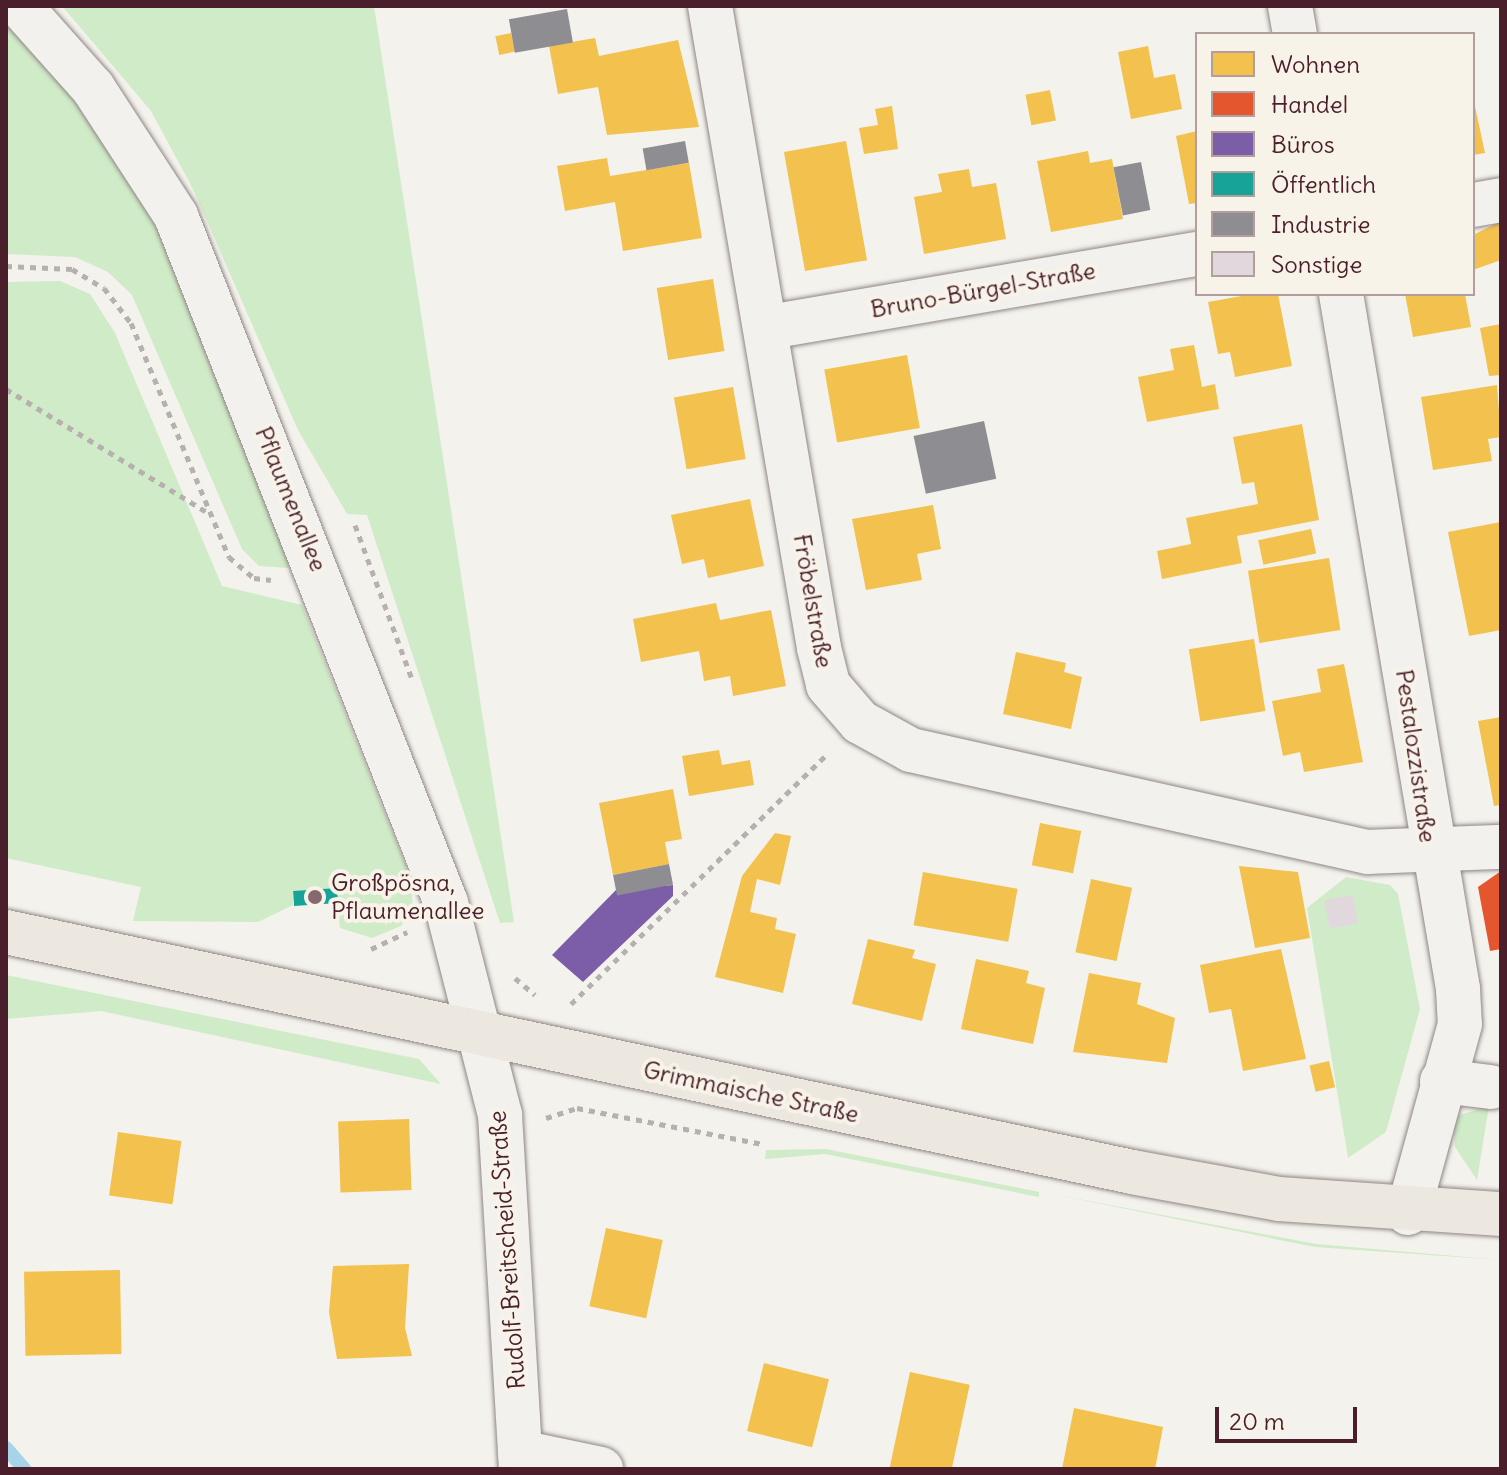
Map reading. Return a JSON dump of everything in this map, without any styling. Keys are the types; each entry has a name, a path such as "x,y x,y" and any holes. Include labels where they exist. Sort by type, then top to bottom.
{"main road":[{"name":"Grimmaische Straße","path":"6,932 1132,1172 1408,1213 1501,1214"}],"street":[{"name":"Pflaumenallee","path":"20,6 93,88 176,216 446,903 480,1033"},
{"name":"Fröbelstraße","path":"710,6 769,327 819,648 828,685 860,722 911,750 1368,852 1430,854 1501,847"},
{"path":"1290,6 1295,32"},
{"path":"1475,205 1501,200"},
{"name":"Bruno-Bürgel-Straße","path":"769,327 1195,254"},
{"name":"Pestalozzistraße","path":"1341,296 1430,817 1430,854 1458,989 1460,1024 1408,1213"},
{"name":"Rudolf-Breitscheid-Straße","path":"480,1033 500,1115 521,1460"},
{"path":"1442,1081 1491,1087"},
{"path":"521,1460 601,1469"}],"path":[{"path":"6,266 72,269 104,288 131,323 229,557 254,578 286,579"},
{"path":"6,389 212,515"},
{"path":"568,1012 860,722"},
{"path":"545,1119 577,1108 599,1112"}],"green space":[{"path":"62,6 374,6 514,922 500,923 367,515 347,514 298,430 193,189 151,111"},
{"path":"6,17 118,152 155,213 293,558 288,568 259,566 242,549 132,295 108,272 75,257 6,254"},
{"path":"60,281 90,294 115,333 222,586 302,605 410,877 413,907 401,926 372,938 340,928 336,888 294,891 293,905 258,922 133,921 141,887 6,858 6,282"},
{"path":"1346,877 1390,885 1398,894 1420,1009 1386,1132 1348,1158 1307,908"},
{"path":"6,975 419,1059 441,1084 101,1011 6,1019"},
{"path":"1489,1106 1477,1180 1455,1147 1453,1117"},
{"path":"826,1149 1039,1192 1039,1197 825,1154 765,1159 766,1150"},
{"path":"1047,1193 1316,1244 1501,1260 1315,1247"}],"building: Wohnen":[{"path":"511,33 515,52 499,55 495,36"},
{"path":"595,38 599,56 678,40 699,127 607,135 598,87 558,94 549,46"},
{"path":"1148,46 1154,78 1175,74 1182,109 1131,119 1118,52"},
{"path":"1050,90 1056,120 1031,125 1025,95"},
{"path":"892,106 898,149 864,154 859,128 878,125 875,109"},
{"path":"1475,106 1485,153 1475,155"},
{"path":"1195,131 1195,203 1189,204 1176,136"},
{"path":"846,141 867,260 805,271 784,152"},
{"path":"1088,151 1090,163 1112,159 1123,219 1051,232 1037,161"},
{"path":"607,158 610,176 689,163 702,238 623,251 615,202 565,211 557,166"},
{"path":"969,169 972,187 996,183 1006,239 924,254 914,197 942,192 938,174"},
{"path":"1501,221 1501,260 1475,269 1475,234"},
{"path":"713,279 724,351 668,360 657,288"},
{"path":"1242,296 1278,296 1292,366 1235,377 1230,352 1218,354 1208,302"},
{"path":"1405,296 1465,296 1471,327 1413,337"},
{"path":"1501,324 1501,375 1489,376 1480,328"},
{"path":"1194,345 1202,387 1215,384 1219,409 1147,422 1138,377 1174,370 1170,349"},
{"path":"907,355 920,428 837,442 824,370"},
{"path":"1497,385 1501,437 1488,439 1492,461 1433,470 1421,397"},
{"path":"733,387 746,459 687,469 674,397"},
{"path":"1302,424 1319,520 1237,536 1242,563 1162,579 1157,551 1191,544 1186,518 1258,504 1254,482 1242,484 1233,437"},
{"path":"750,499 764,566 708,578 704,559 682,564 671,515"},
{"path":"933,505 941,549 917,554 922,580 866,590 852,519"},
{"path":"1501,522 1501,630 1469,636 1448,532"},
{"path":"1311,529 1316,553 1263,565 1258,540"},
{"path":"1329,558 1340,630 1259,643 1248,571"},
{"path":"716,603 720,620 771,610 786,686 733,696 730,676 704,681 699,651 641,662 633,619"},
{"path":"1254,639 1265,711 1200,721 1189,649"},
{"path":"1016,652 1066,663 1064,672 1082,677 1071,729 1003,714"},
{"path":"1344,664 1363,762 1304,772 1300,752 1283,756 1272,701 1321,692 1317,669"},
{"path":"1501,717 1501,805 1494,806 1478,721"},
{"path":"719,750 722,765 750,760 754,785 689,796 682,756"},
{"path":"673,789 682,839 665,842 669,864 613,875 599,803"},
{"path":"1040,823 1081,831 1073,873 1032,865"},
{"path":"775,833 791,836 780,885 757,879 750,912 777,918 775,929 796,934 783,993 715,977 742,876"},
{"path":"1239,866 1298,872 1310,938 1255,948"},
{"path":"923,872 1018,889 1008,942 914,925"},
{"path":"1091,879 1132,888 1116,961 1075,952"},
{"path":"868,939 915,950 912,958 936,964 922,1021 852,1004"},
{"path":"1281,949 1306,1059 1243,1071 1231,1009 1209,1013 1200,965"},
{"path":"976,959 1029,971 1026,983 1045,988 1033,1044 961,1029"},
{"path":"1089,973 1141,983 1137,1004 1175,1018 1167,1063 1073,1052"},
{"path":"1329,1061 1335,1087 1316,1092 1310,1065"},
{"path":"409,1119 411,1190 341,1192 338,1121"},
{"path":"118,1132 181,1141 172,1204 109,1195"},
{"path":"606,1228 663,1240 646,1318 589,1306"},
{"path":"409,1264 405,1328 412,1356 337,1359 329,1312 333,1266"},
{"path":"120,1270 121,1354 25,1356 24,1272"},
{"path":"764,1363 829,1379 812,1447 747,1431"},
{"path":"910,1372 970,1385 952,1469 889,1469"},
{"path":"1074,1408 1163,1427 1155,1469 1062,1469"}],"building: Handel":[{"path":"1501,871 1501,949 1490,951 1478,887"}],"building: Büros":[{"path":"673,885 673,896 583,982 552,955 616,890"}],"building: Öffentlich":[{"name":"Großpösna, Pflaumenallee","path":"337,888 338,903 294,906 293,891"}],"building: Industrie":[{"path":"567,9 573,42 515,53 509,19"},
{"path":"685,141 689,163 646,170 643,148"},
{"path":"1141,162 1150,210 1123,215 1114,167"},
{"path":"984,421 996,479 926,494 914,436"},
{"path":"669,864 673,885 617,895 613,875"}],"building: Sonstige":[{"path":"1353,895 1358,924 1329,929 1324,900"}],"waterway":[{"path":"6,1448 24,1469"}],"place":[{"name":"Großpösna, Pflaumenallee","path":"315,897"}]}
